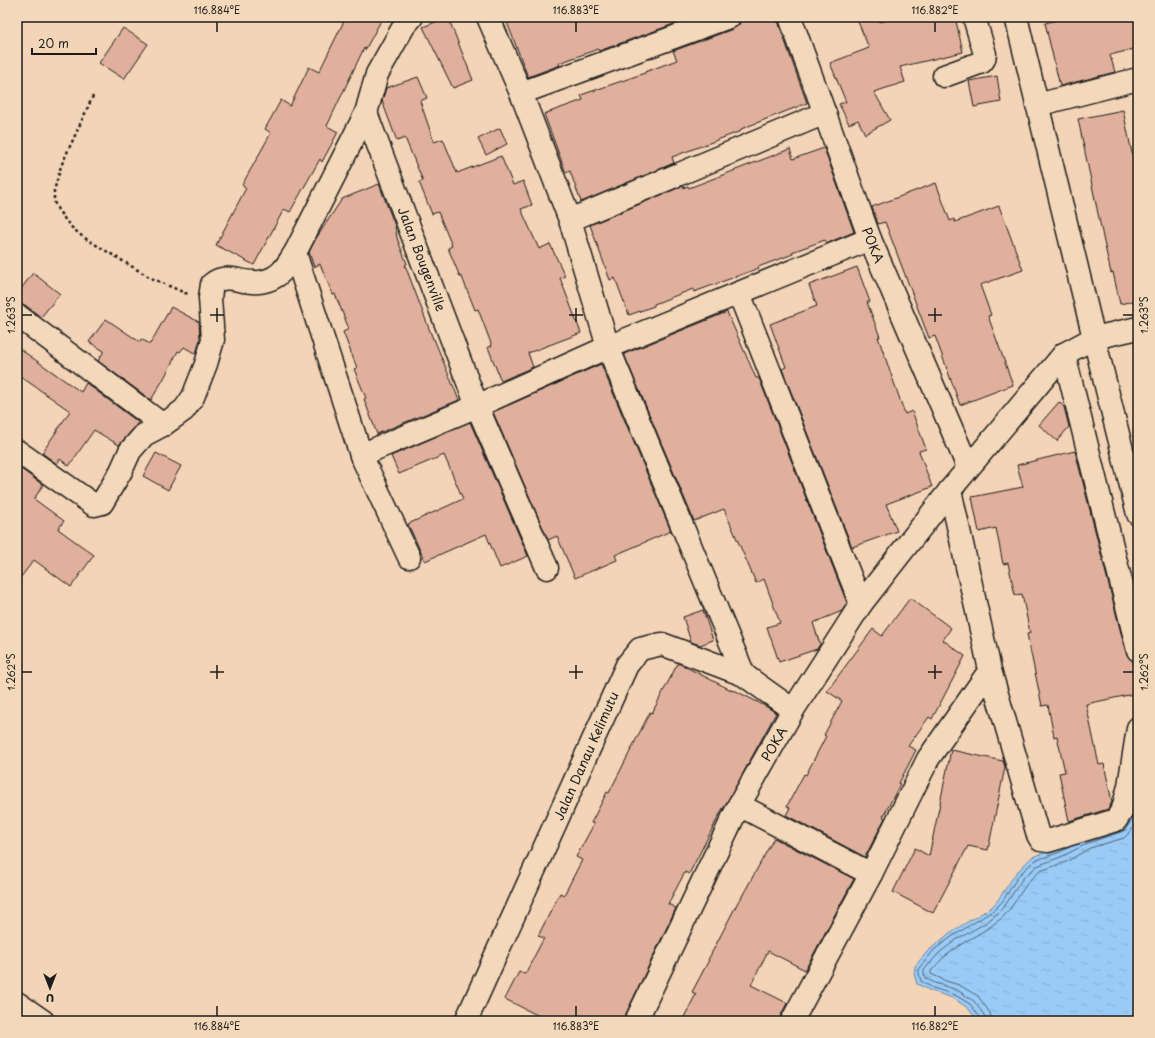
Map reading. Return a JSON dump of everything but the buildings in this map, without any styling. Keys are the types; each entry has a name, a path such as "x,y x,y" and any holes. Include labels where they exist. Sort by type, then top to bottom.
{"street":[{"path":"17,451 94,505 102,503 121,471 130,451 144,435 163,425 184,410 193,397 206,364 213,340 210,298 212,284 216,281 231,278 254,282 269,280 280,274 295,254 366,113 377,74 404,26 412,17"},
{"path":"488,17 521,93 570,220 608,346 744,675"},
{"path":"521,93 729,17"},
{"name":"POKA","path":"790,17 870,239 968,467"},
{"path":"944,76 984,60 986,54 974,17"},
{"path":"1016,17 1138,514"},
{"path":"1037,105 1138,79"},
{"name":"Jalan Bougenville","path":"366,113 477,406 547,568"},
{"path":"570,220 825,113"},
{"path":"361,455 477,406 608,346 870,239"},
{"path":"295,254 361,455 409,557"},
{"path":"739,293 861,604"},
{"path":"17,315 163,425"},
{"path":"1138,328 1094,338 1064,354 1138,650"},
{"name":"POKA","path":"636,1021 739,805 794,710 861,604 968,467 1064,354"},
{"path":"950,490 990,670 1038,835 1041,840 1048,841 1116,820 1123,809 1129,786 1138,728"},
{"name":"Jalan Danau Kelimutu","path":"466,1021 627,665 640,649 662,644 744,675 794,710"},
{"path":"792,1021 871,874 928,759 990,670"},
{"path":"739,805 871,874"},
{"path":"17,1003 43,1021"}],"path":[{"path":"93,96 61,166 54,191 54,202 58,210 70,226 82,237 151,278 185,293 210,298"}],"water":[{"path":"1138,793 1138,1017 1133,1021 978,1021 968,1008 953,998 931,991 917,984 914,974 915,966 927,952 951,932 992,907 1016,873 1032,857 1059,848"}]}
